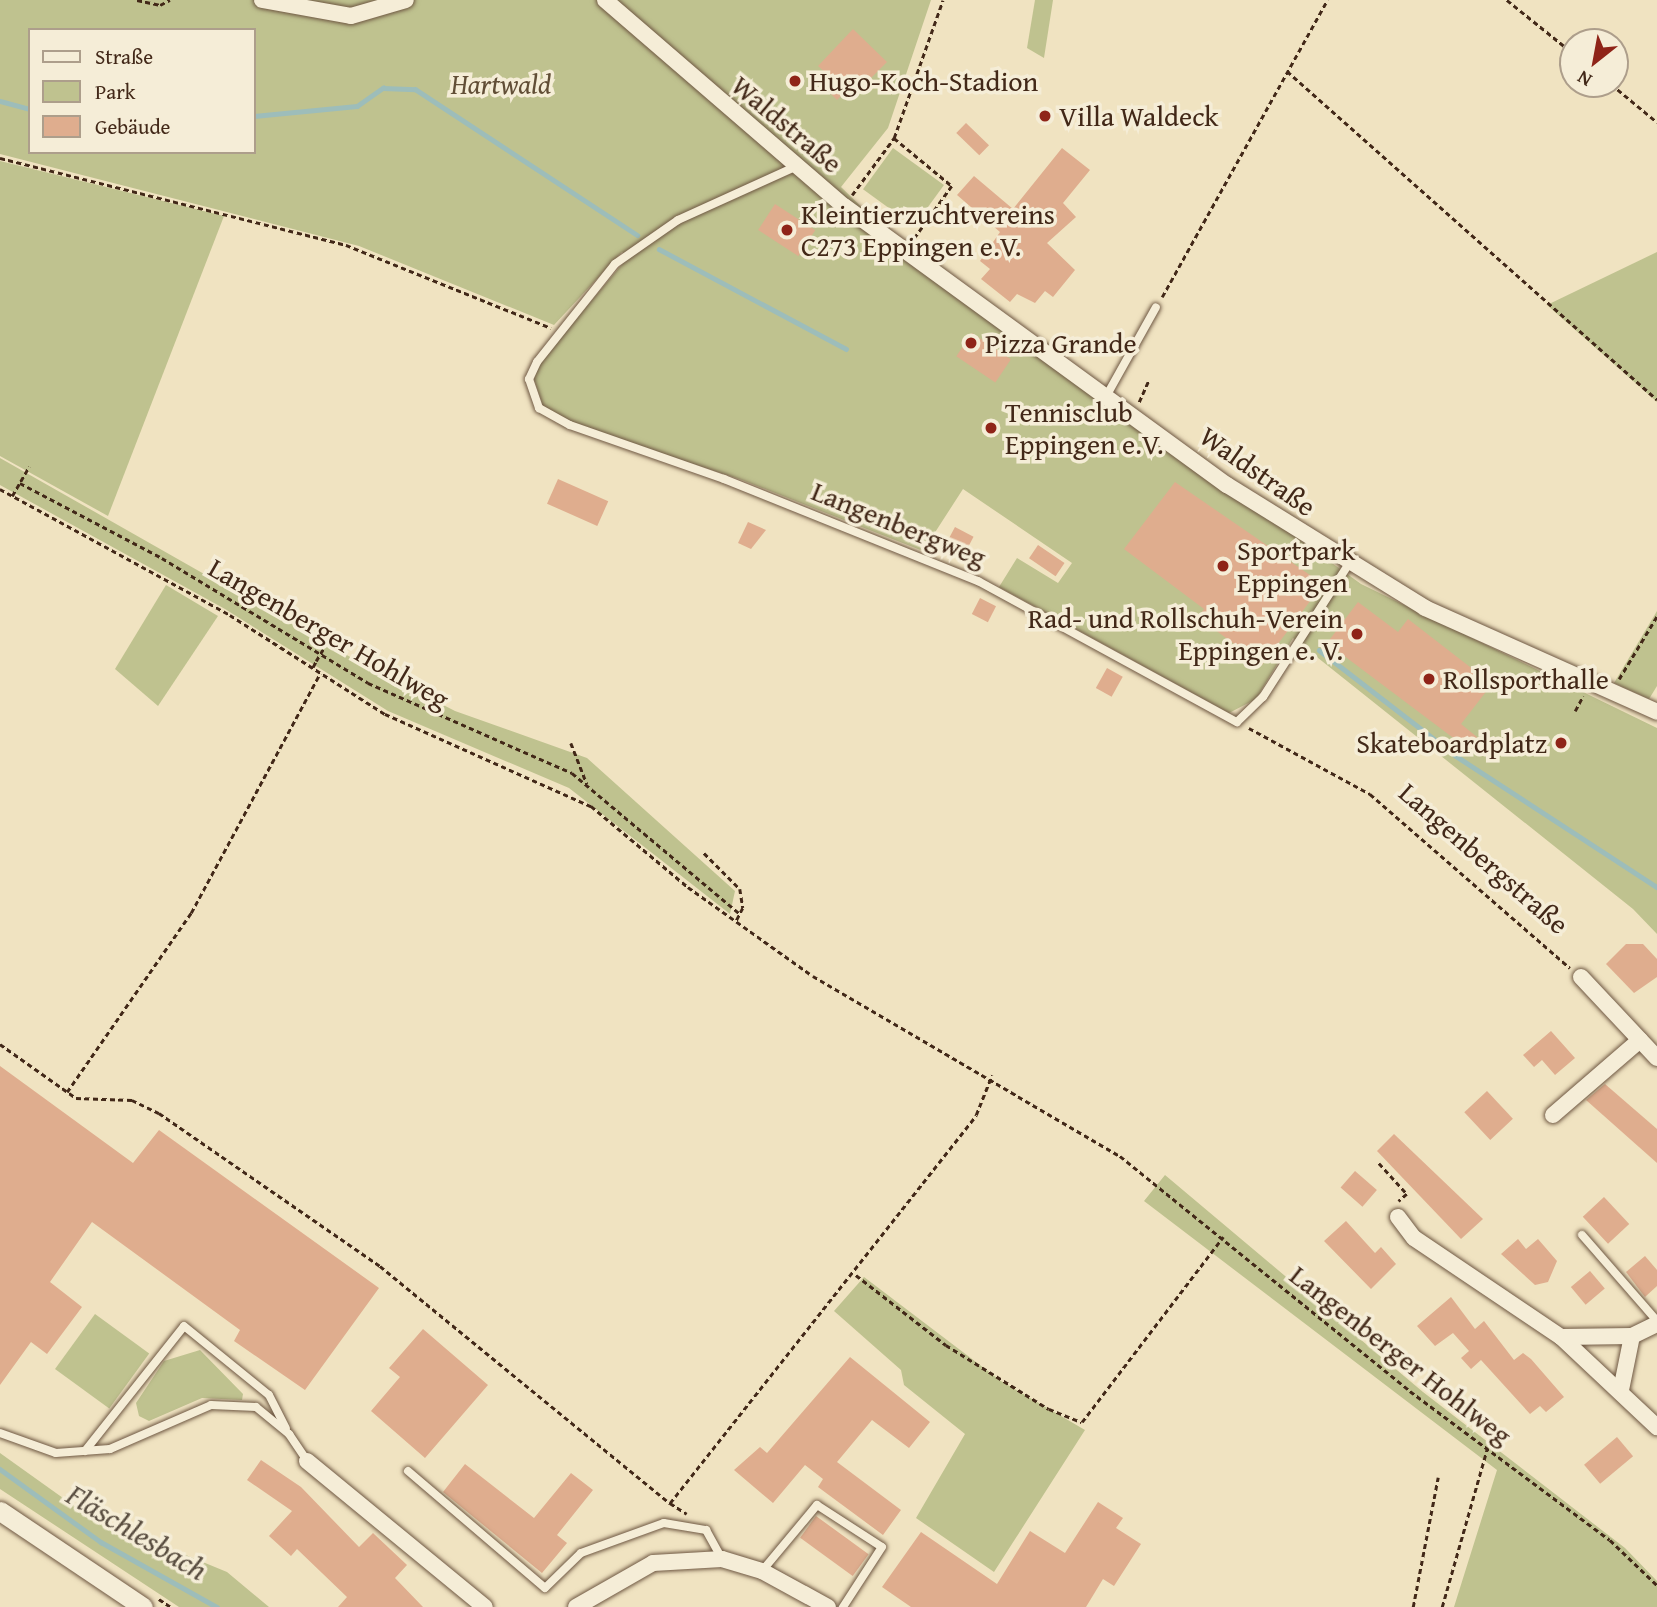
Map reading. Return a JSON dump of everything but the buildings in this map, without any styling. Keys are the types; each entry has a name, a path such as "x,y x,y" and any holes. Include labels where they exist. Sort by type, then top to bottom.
{"street":[{"path":"262,0 351,16 406,0"},
{"name":"Waldstraße","path":"605,0 844,206 1348,565 1589,684 1657,712"},
{"path":"1581,977 1657,1058"},
{"path":"1553,1115 1640,1040"},
{"path":"1400,1219 1414,1238 1561,1337 1621,1390 1657,1427"},
{"path":"1561,1337 1632,1336 1657,1322"},
{"path":"1621,1390 1632,1336"},
{"path":"307,1461 485,1607"},
{"path":"0,1511 143,1607"},
{"path":"576,1607 653,1563 722,1559 762,1571 828,1607"}],"lane":[{"name":"Langenbergweg","path":"797,166 678,219 615,264 558,330 529,379 539,408 570,425 737,484 978,581 1237,722"},
{"path":"1108,393 1156,307"},
{"path":"1237,722 1263,697 1348,565"},
{"path":"1582,1234 1657,1322"},
{"path":"85,1451 184,1326 269,1395 289,1434 307,1461"},
{"path":"0,1433 55,1453 110,1449 211,1405 256,1407 289,1434"},
{"path":"408,1471 545,1588 581,1553 664,1522 706,1530 722,1559"},
{"path":"762,1571 817,1505 881,1547 843,1607"}],"path":[{"path":"137,0 160,5 170,0"},
{"path":"844,206 894,138 943,0"},
{"path":"1156,307 1327,0"},
{"path":"1507,0 1559,42"},
{"path":"1287,72 1657,400"},
{"path":"1628,98 1657,122"},
{"path":"894,138 952,186 906,250"},
{"path":"0,158 346,245 558,330"},
{"path":"1132,413 1149,380"},
{"path":"12,496 29,466"},
{"name":"Langenberger Hohlweg","path":"20,483 162,558 368,683 587,784 740,914"},
{"name":"Langenberger Hohlweg","path":"0,489 313,667 386,714 590,806 736,922 813,976 992,1075 1120,1156 1488,1449 1610,1540 1657,1586"},
{"path":"1611,693 1657,616"},
{"path":"313,667 325,646"},
{"path":"67,1092 191,913 321,672"},
{"path":"1575,711 1589,684"},
{"name":"Langenbergstraße","path":"1237,722 1370,794 1581,977"},
{"path":"571,743 587,784"},
{"path":"704,853 740,889 740,914 736,922"},
{"path":"0,1044 76,1098 132,1100 159,1113 380,1266 670,1503 856,1274 976,1115 992,1075"},
{"path":"1379,1163 1407,1195 1399,1201 1410,1214 1400,1219"},
{"path":"856,1274 946,1345 1049,1409 1082,1422 1223,1237"},
{"path":"1442,1607 1488,1449"},
{"path":"1413,1607 1438,1478"}],"green space":[{"name":"Hartwald","path":"0,0 931,0 888,128 841,187 923,267 1361,584 1657,728 1657,934 1633,909 1293,638 1256,699 1229,713 999,587 1017,558 1058,583 1072,563 963,489 923,551 742,480 575,425 543,406 534,379 540,362 629,256 622,252 554,325 359,246 0,154"},
{"path":"1035,0 1053,0 1044,58 1027,48"},
{"path":"893,148 944,185 914,226 863,189"},
{"path":"0,161 224,216 108,516 0,456"},
{"path":"1657,252 1657,402 1547,305"},
{"path":"0,458 352,658 455,711 587,758 735,891 730,914 569,788 388,711 225,609 0,485"},
{"path":"166,585 218,616 158,706 115,669"},
{"path":"1657,611 1657,686 1649,699 1614,683"},
{"path":"1165,1175 1423,1392 1625,1548 1657,1581 1657,1607 1454,1607 1497,1470 1144,1201"},
{"path":"864,1277 1001,1381 1085,1430 994,1572 916,1518 965,1434 904,1385 901,1370 834,1311"},
{"path":"95,1314 149,1353 109,1408 55,1369"},
{"path":"200,1350 243,1394 242,1400 202,1398 149,1421 139,1416 136,1403 164,1361"},
{"path":"0,1453 84,1513 227,1572 269,1607 179,1607 0,1489"}],"waterway":[{"path":"256,116 357,106 383,88 415,89 637,235"},
{"path":"0,101 28,108"},
{"path":"659,249 846,349"},
{"path":"1319,650 1456,756 1657,887"},
{"name":"Fläschlesbach","path":"0,1469 101,1542 217,1607"}],"place":[{"name":"Hugo-Koch-Stadion","path":"795,81"},
{"name":"Villa Waldeck","path":"1045,116"},
{"name":"Kleintierzuchtvereins C273 Eppingen e.V.","path":"787,230"},
{"name":"Pizza Grande","path":"971,343"},
{"name":"Tennisclub Eppingen e.V.","path":"991,428"},
{"name":"Sportpark Eppingen","path":"1223,566"},
{"name":"Rad- und Rollschuh-Verein Eppingen e. V.","path":"1357,634"},
{"name":"Rollsporthalle","path":"1429,679"},
{"name":"Skateboardplatz","path":"1561,743"}]}
